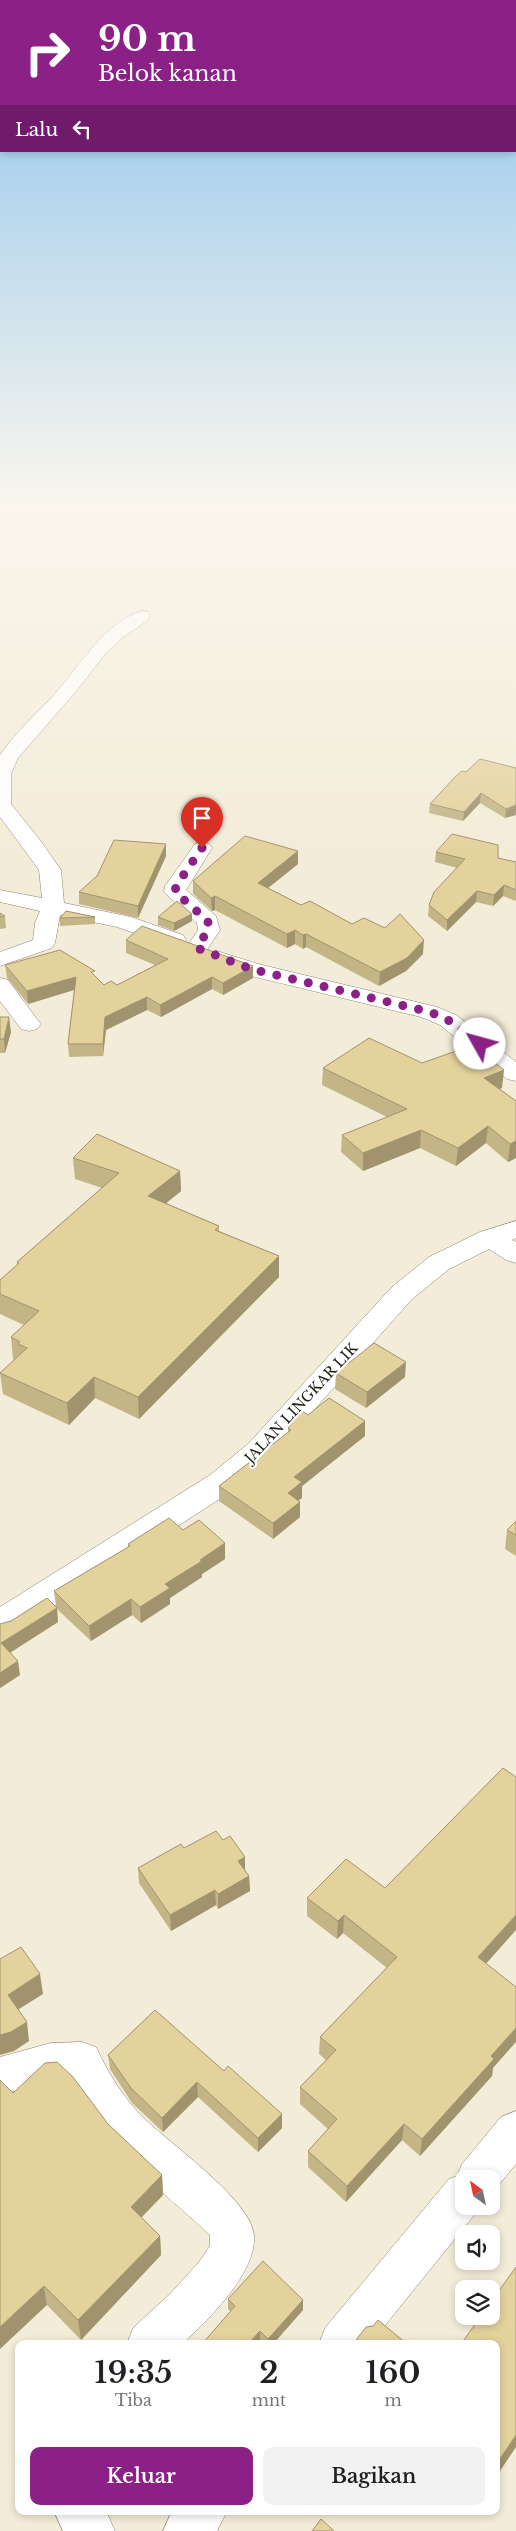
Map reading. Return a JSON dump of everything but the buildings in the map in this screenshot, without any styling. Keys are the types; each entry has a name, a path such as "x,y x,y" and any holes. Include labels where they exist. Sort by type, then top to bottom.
{"street":[{"path":"0,959 44,943 46,923 53,906 50,870 34,844 1,806 1,774 9,756 72,685 99,650 116,634 138,619"},
{"path":"197,948 208,930 208,921 175,892 176,886 202,848"},
{"path":"0,896 124,922 251,969 430,1012 448,1020 506,1054 516,1074"},
{"path":"0,985 29,1024"},
{"name":"JALAN LINGKAR LIK","path":"0,1624 221,1483 259,1452 401,1294 439,1263 490,1238 516,1229"},
{"path":"490,1238 516,1254"},
{"path":"0,2076 51,2062 82,2060 90,2084 123,2126 226,2220 233,2235 228,2257 209,2286 153,2340"},
{"path":"484,2170 516,2131"},
{"path":"344,2340 455,2205"},
{"path":"81,2515 91,2531"},
{"path":"187,2531 200,2515"}],"route":[{"path":"202,848 176,886 175,892 208,921 208,930 197,948 215,957 251,969 439,1015 480,1044"}]}
